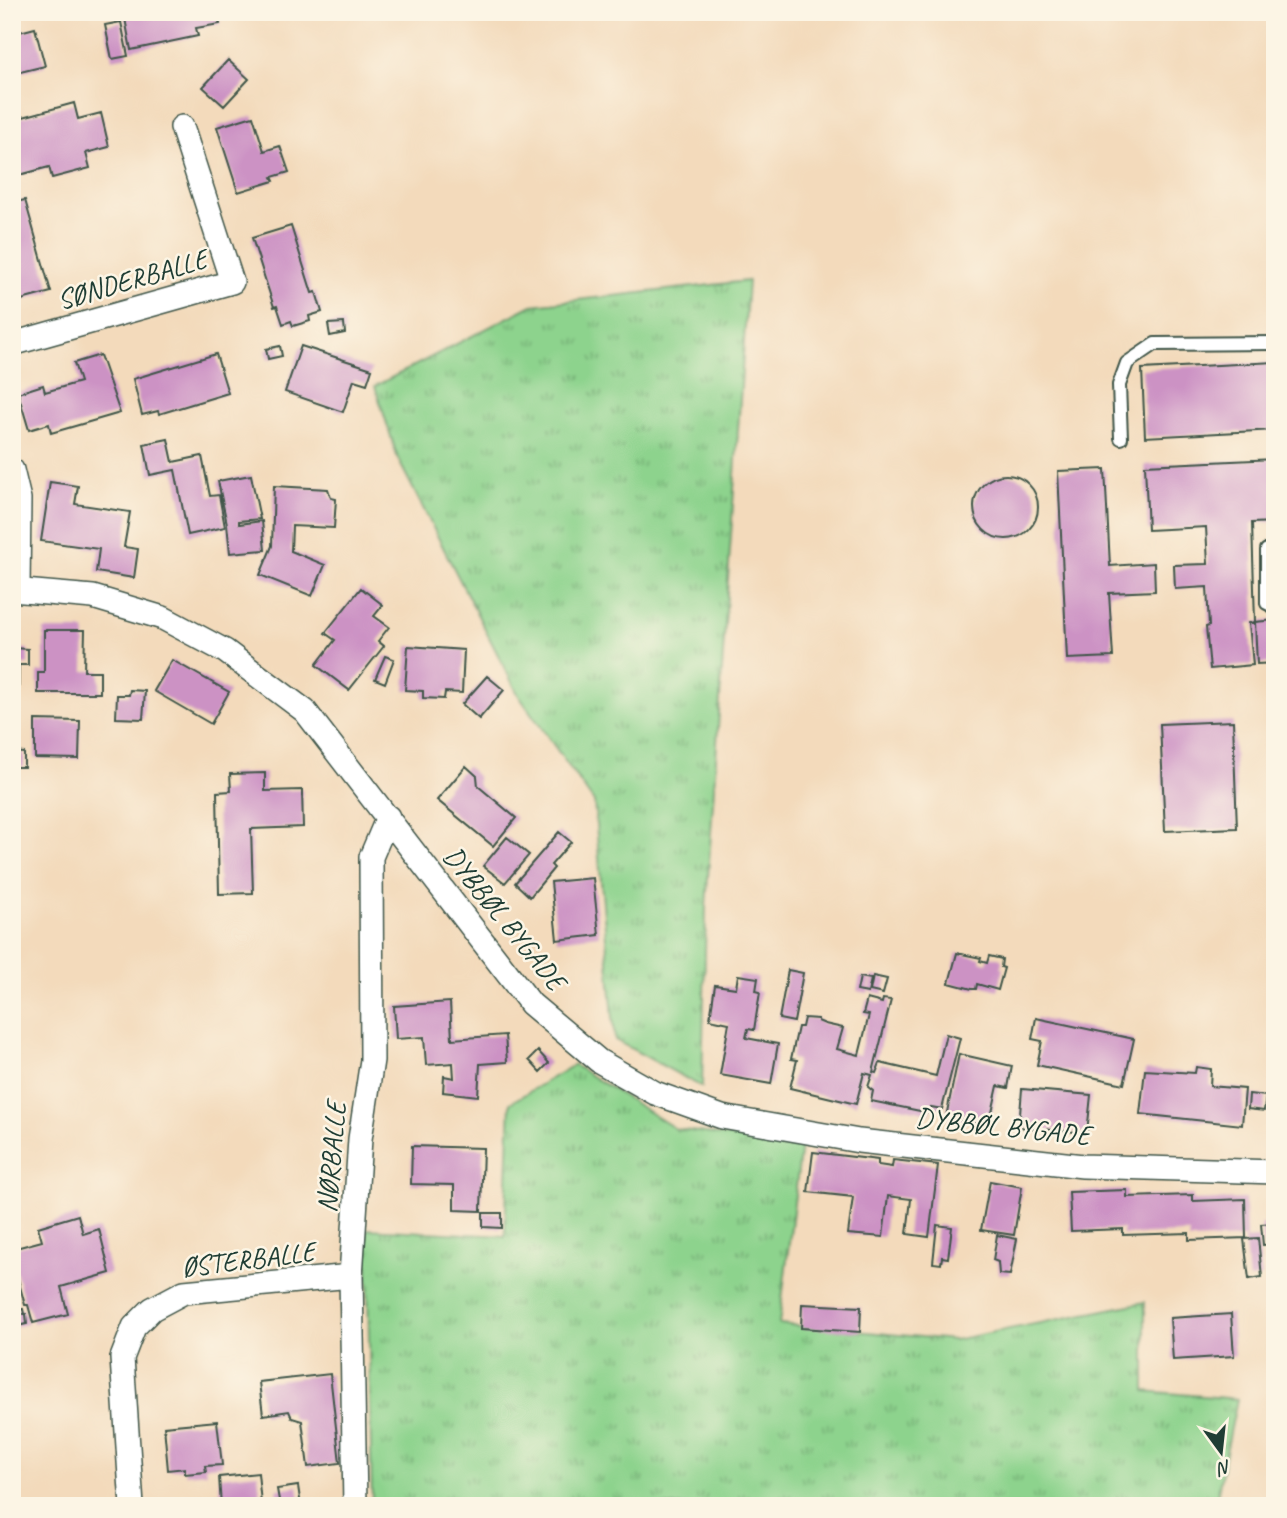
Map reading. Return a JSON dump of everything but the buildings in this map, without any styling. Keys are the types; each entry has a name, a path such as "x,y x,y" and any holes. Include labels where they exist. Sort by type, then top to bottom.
{"street":[{"name":"SØNDERBALLE","path":"12,344 232,282 182,127"},
{"path":"12,470 19,499 15,590"},
{"name":"DYBBØL BYGADE","path":"15,590 93,597 163,618 225,651 306,711 531,1004 599,1061 655,1093 722,1117 859,1140 1083,1166 1275,1172"},
{"name":"NØRBALLE","path":"355,1506 351,1276 360,1139 372,1060 371,857 388,817"},
{"name":"ØSTERBALLE","path":"132,1506 122,1358 134,1327 152,1309 184,1292 351,1276"}],"lane":[{"path":"1121,438 1119,385 1127,363 1155,344 1275,343"},
{"path":"1275,547 1268,550 1267,603 1275,607"}],"green space":[{"path":"748,281 706,907 702,1087 615,1040 594,802 519,696 398,459 375,386 532,305"},
{"path":"574,1065 676,1129 801,1146 779,1324 954,1340 1145,1302 1145,1391 1237,1399 1215,1506 372,1506 367,1229 505,1236 510,1103"}]}
